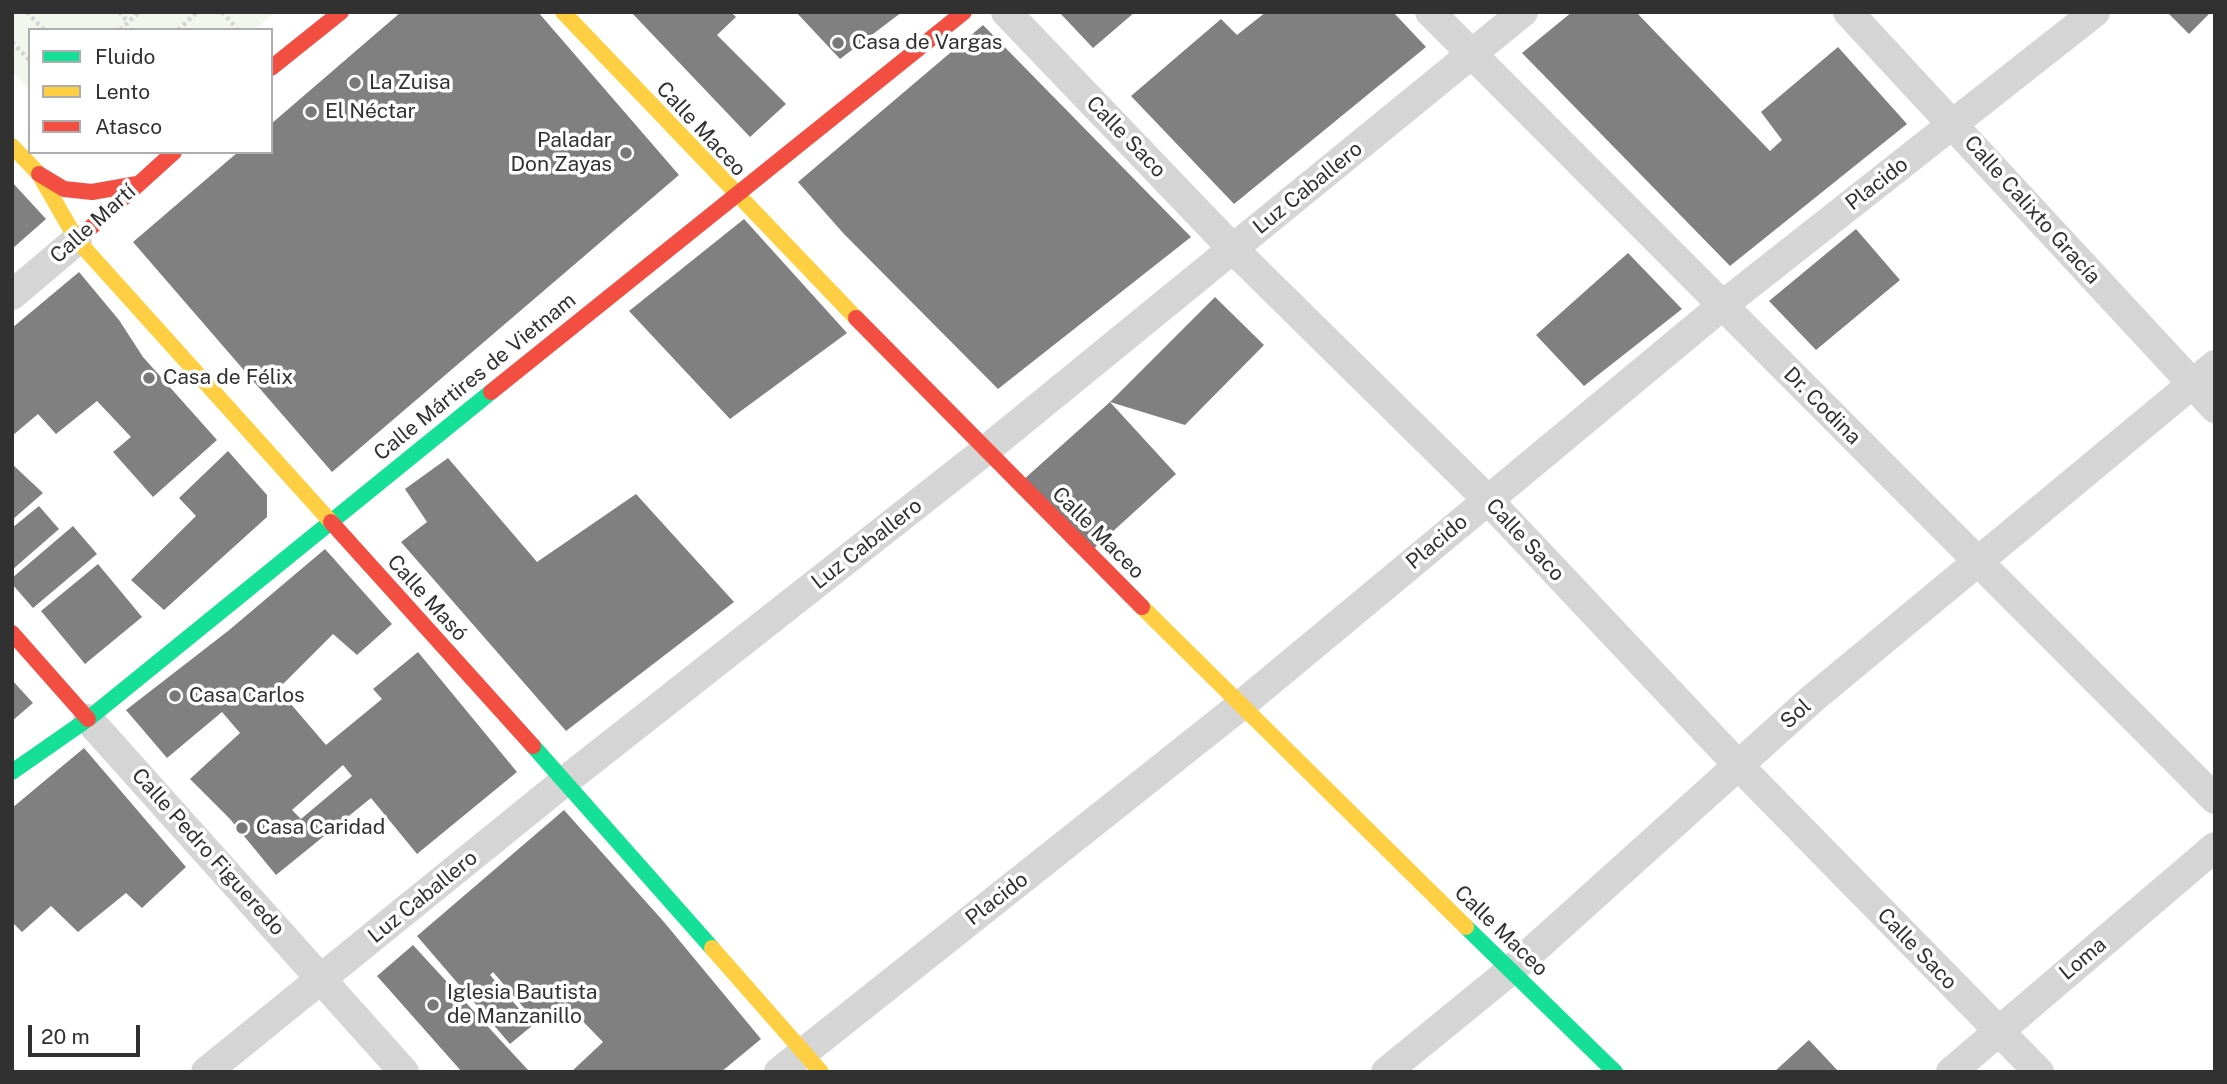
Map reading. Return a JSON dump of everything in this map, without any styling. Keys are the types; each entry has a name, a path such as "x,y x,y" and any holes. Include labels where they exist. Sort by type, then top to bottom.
{"main road":[{"path":"273,66 341,12"},
{"name":"Calle Maceo","path":"563,12 734,194 1240,706 1615,1072"},
{"name":"Calle Mártires de Vietnam","path":"12,772 88,719 734,194 964,12"},
{"name":"Calle Masó","path":"12,146 39,174 77,240 565,781 812,1062"},
{"name":"Calle Martí","path":"77,240 172,154"},
{"path":"39,174 64,189 92,192 137,184"},
{"name":"Calle Pedro Figueredo","path":"12,633 88,719"}],"street":[{"name":"Calle Saco","path":"1006,12 1233,249 1488,500 1739,766 2039,1072"},
{"name":"Dr. Codina","path":"1430,12 2215,799"},
{"name":"Luz Caballero","path":"206,1072 565,781 986,450 1523,12"},
{"name":"Calle Calixto Gracía","path":"1848,12 2215,408"},
{"name":"Placido","path":"779,1072 812,1062 1723,305 2095,12"},
{"name":"Calle Martí","path":"12,295 77,240"},
{"name":"Sol","path":"1386,1072 1511,970 1812,699 2215,365"},
{"name":"Calle Pedro Figueredo","path":"88,719 404,1072"},
{"name":"Loma","path":"1951,1072 2215,847"}],"path":[{"path":"27,12 42,28"},
{"path":"119,12 128,22"},
{"path":"122,28 139,12"},
{"path":"180,28 197,12"},
{"path":"222,12 236,28"},
{"path":"12,42 28,59"}],"shaded area":[{"path":"12,12 275,12 256,28 28,28 28,89 12,72"}],"building":[{"path":"401,12 538,12 679,175 332,472 133,242 236,154 273,154 273,122"},
{"path":"631,12 731,12 736,17 717,35 786,104 750,137"},
{"path":"796,12 902,12 840,59"},
{"path":"1059,12 1135,12 1093,48"},
{"path":"1266,12 1393,12 1426,47 1234,204 1131,96 1221,19 1237,35"},
{"path":"1572,12 1636,12 1770,151 1782,140 1761,112 1838,47 1907,124 1730,266 1522,53"},
{"path":"2167,12 2211,12 2189,34"},
{"path":"983,25 1191,237 998,389 844,234 798,182"},
{"path":"12,182 46,219 12,249"},
{"path":"744,219 847,333 730,419 629,311"},
{"path":"1856,229 1900,280 1816,350 1769,301"},
{"path":"1628,253 1682,309 1584,386 1536,335"},
{"path":"79,272 119,320 143,357 217,440 153,497 113,452 131,437 97,401 56,434 38,414 12,436 12,328"},
{"path":"1215,297 1264,345 1185,425 1110,402"},
{"path":"1110,402 1176,474 1089,553 1022,481"},
{"path":"228,451 267,495 267,517 164,610 131,580 196,516 179,498"},
{"path":"448,458 537,562 636,494 734,602 566,731 401,542 427,522 405,489"},
{"path":"12,464 43,493 12,520"},
{"path":"39,506 59,529 12,570 12,528"},
{"path":"73,526 97,554 33,608 12,584 12,578"},
{"path":"325,549 392,624 357,655 333,634 278,689 326,745 382,699 373,689 418,652 517,772 417,854 371,798 276,875 230,819 190,779 240,733 222,712 167,758 126,710 228,631","holes":["343,765 352,776 301,819 292,810"]},
{"path":"98,564 142,617 85,664 41,611"},
{"path":"12,680 33,703 12,721"},
{"path":"84,748 186,867 142,908 126,893 78,932 51,906 22,932 12,922 12,808"},
{"path":"564,810 664,922 761,1039 721,1072 571,1072 603,1042 565,1003 537,1023 493,972 490,975 533,1025 510,1044 417,936"},
{"path":"413,945 530,1072 462,1072 377,976"},
{"path":"1809,1040 1839,1072 1774,1072"}],"traffic: fast":[{"path":"12,772 88,719 491,392"},
{"path":"533,746 712,948"},
{"path":"1466,927 1615,1072"}],"traffic: slow":[{"path":"563,12 856,318"},
{"path":"12,146 39,174 77,240 331,522"},
{"path":"1142,607 1466,927"},
{"path":"712,948 821,1072"}],"traffic: jam":[{"path":"273,66 341,12"},
{"path":"491,392 964,12"},
{"path":"77,240 172,154"},
{"path":"39,174 64,189 92,192 137,184"},
{"path":"856,318 1142,607"},
{"path":"331,522 533,746"},
{"path":"12,633 88,719"}],"place":[{"name":"Casa de Vargas","path":"838,43"},
{"name":"La Zuisa","path":"355,83"},
{"name":"El Néctar","path":"311,112"},
{"name":"Paladar Don Zayas","path":"626,153"},
{"name":"Casa de Félix","path":"149,378"},
{"name":"Casa Carlos","path":"175,696"},
{"name":"Casa Caridad","path":"242,828"},
{"name":"Iglesia Bautista de Manzanillo","path":"433,1005"}]}
